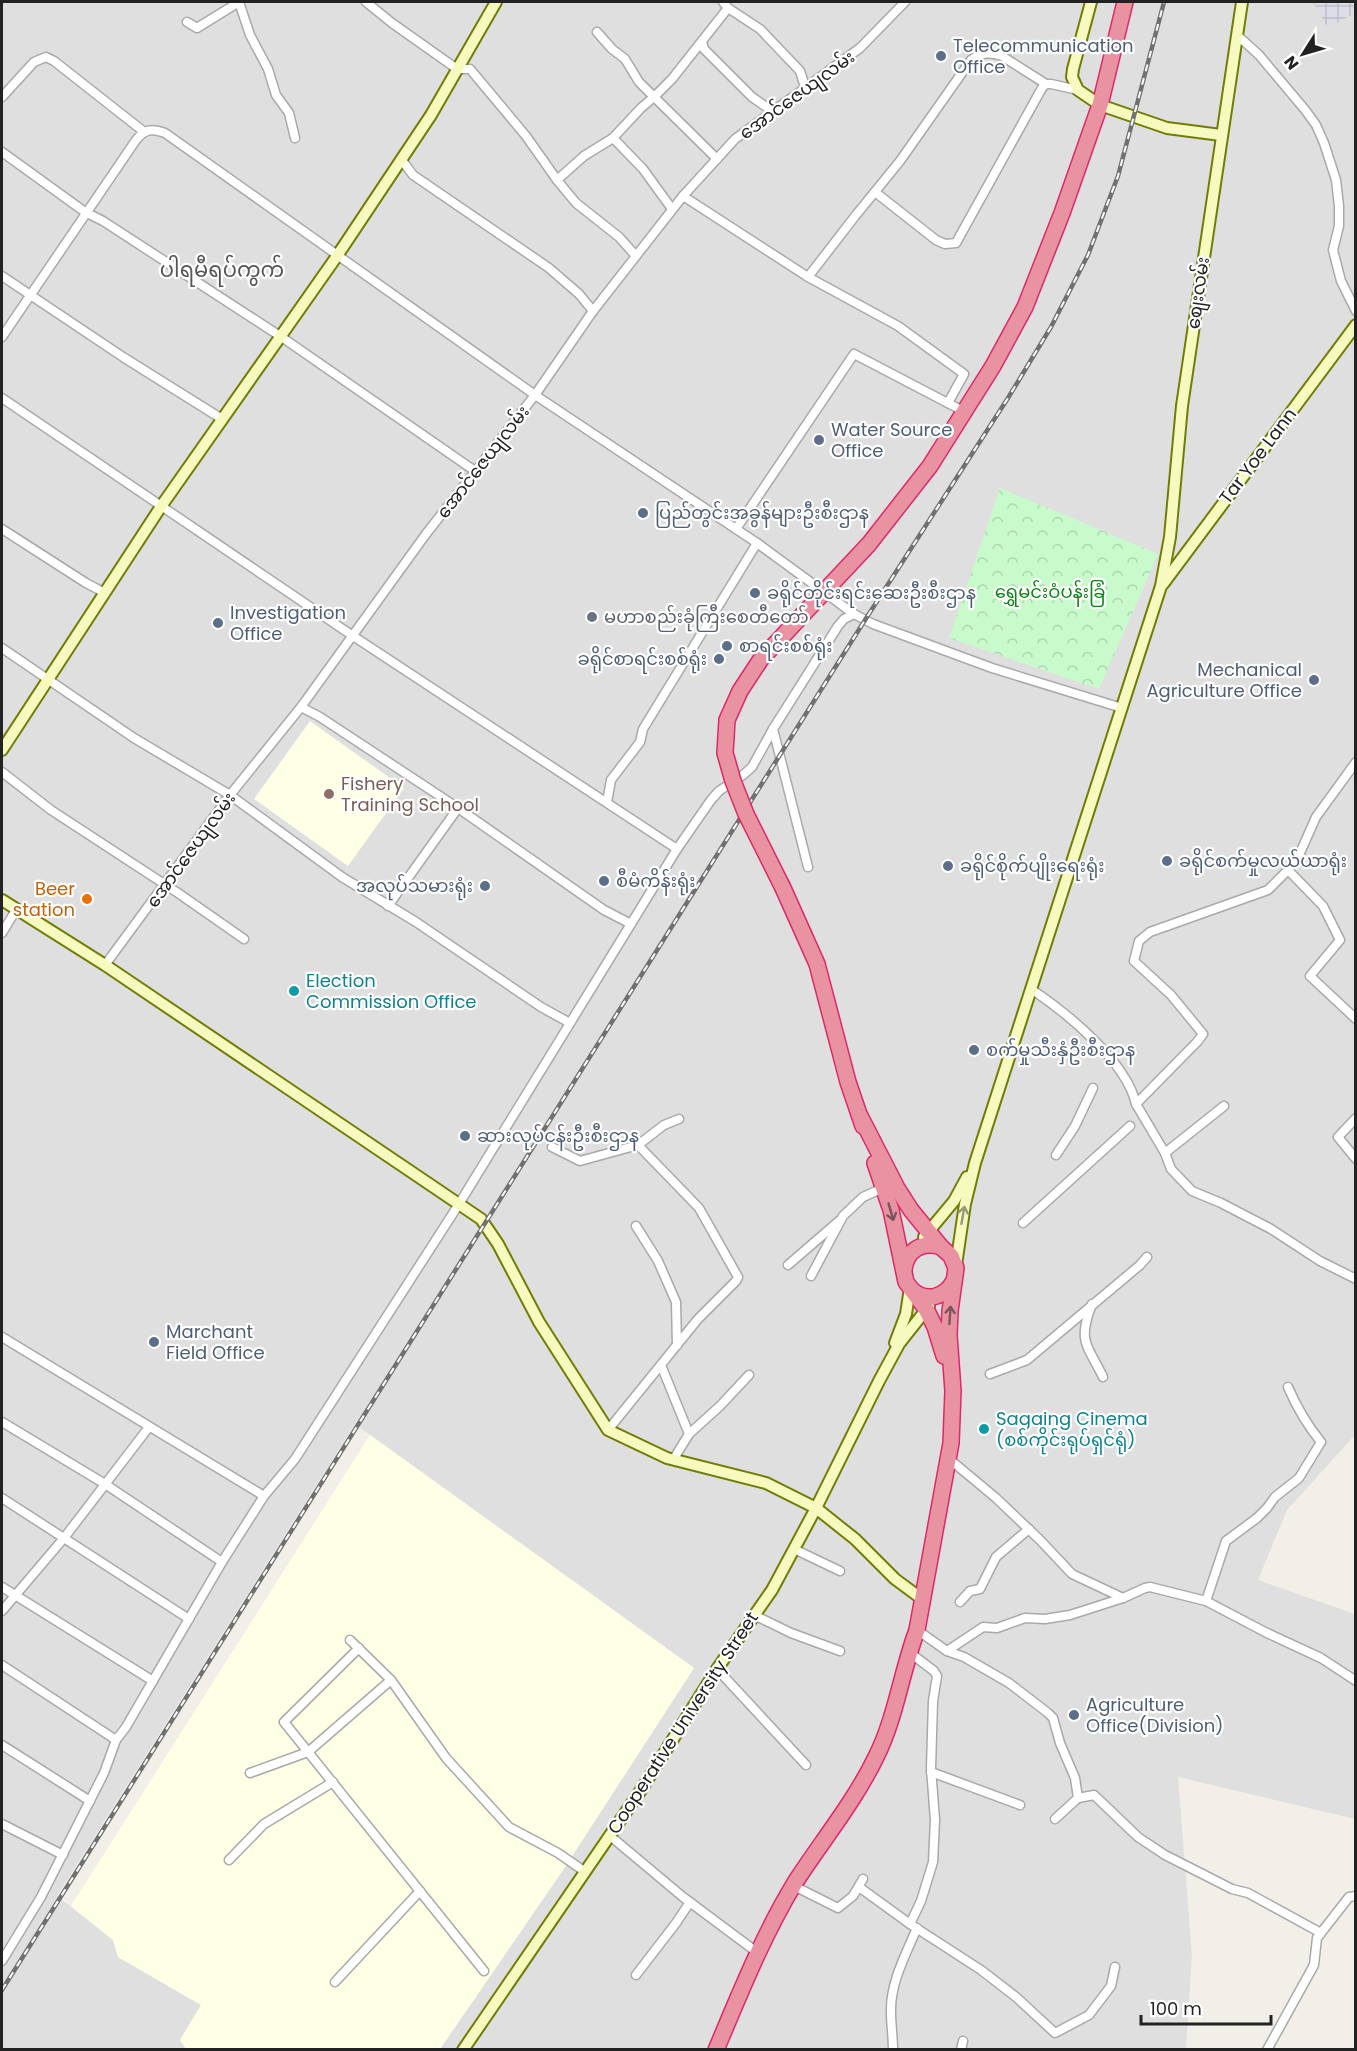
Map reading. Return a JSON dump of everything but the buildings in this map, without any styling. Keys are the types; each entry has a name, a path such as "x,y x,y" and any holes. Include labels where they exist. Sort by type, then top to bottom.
{"highway":[{"path":"953,1391 942,1347 926,1309 907,1281 898,1239 848,1082 817,964 746,814 733,781 725,753 727,720 740,691 761,659 869,544 930,466 965,412 1025,307 1062,213 1100,105 1125,2"},
{"path":"716,2049 758,1953 794,1886 875,1760 892,1719 909,1652 918,1630 948,1458 952,1429 953,1391 949,1335 955,1275 951,1256 911,1210 897,1188 860,1116"},
{"path":"941,1247 926,1245 913,1251 905,1262 907,1281 916,1293 929,1297 942,1294 950,1289 955,1275"}],"street":[{"path":"187,22 197,28 239,2 250,35 268,69 276,95 289,114 295,138"},
{"path":"366,2 457,69 470,69 526,136 557,180 576,202 619,237 636,256"},
{"path":"2,750 162,505 337,256 430,115 496,2"},
{"name":"အောင်ဇေယျလမ်း","path":"105,965 230,795 301,707 426,534 535,395 593,311 672,209 735,139 860,48 905,2"},
{"path":"1078,90 1072,77 1073,69 1090,2"},
{"name":"စျေးလမ်း","path":"1161,586 1170,537 1182,406 1242,2"},
{"path":"557,180 584,156 613,138 672,79 702,42 725,5 760,29 800,71 805,87"},
{"path":"597,32 612,49 625,59 639,82 717,159"},
{"path":"1237,35 1255,50 1306,111 1320,134 1336,180 1339,226 1334,250 1341,281 1356,311"},
{"path":"702,42 704,49 752,97 772,111"},
{"path":"808,277 900,161 971,60 978,54 1002,56 1046,84 1078,90 1100,105 1167,128 1221,135"},
{"path":"2,97 34,62 46,57 143,131"},
{"path":"875,192 936,240 945,244 956,243 1038,94 1046,84"},
{"path":"2,337 85,212 143,131 154,129 165,133 535,395 757,543 854,614 873,624 992,668 1122,708"},
{"path":"613,138 643,169 672,209"},
{"path":"2,152 85,212 103,221 280,336 475,471"},
{"path":"401,159 412,175 549,268 579,294 593,311"},
{"path":"683,196 808,277 898,326 964,374 948,403"},
{"path":"2,276 123,357 222,419"},
{"name":"Tar Yoe Lann","path":"1161,586 1356,326"},
{"path":"736,529 854,354 965,412"},
{"path":"2,398 353,636 677,849"},
{"path":"2,529 105,593"},
{"path":"607,802 611,780 640,742 643,729 757,543"},
{"path":"955,1275 965,1204 975,1163 1161,586"},
{"path":"2,1961 41,1897 63,1855 104,1773 116,1740 126,1727 222,1562 264,1497 295,1460 459,1204 677,849 715,796 752,767 773,729 838,626 844,619 854,614"},
{"path":"2,648 134,738 230,795 342,877 570,1023"},
{"path":"301,707 320,717 458,808 604,910 631,924"},
{"path":"773,729 808,867"},
{"path":"1136,1104 1203,1034 1171,995 1134,961 1139,941 1150,932 1268,890 1288,870 1300,853 1316,817 1356,762"},
{"path":"2,772 51,810 244,939"},
{"path":"388,906 458,808"},
{"path":"1288,870 1323,906 1340,940 1310,976 1356,1019"},
{"path":"2,900 105,965 486,1223 538,1322 608,1431 637,1446 673,1460 766,1483 816,1508 855,1539 895,1579 922,1599"},
{"path":"2,933 16,910"},
{"path":"1031,989 1054,1005 1085,1032 1112,1062 1133,1091 1136,1104 1165,1152 1171,1169 1192,1191 1232,1208 1271,1229 1320,1261 1356,1279"},
{"path":"1056,1155 1075,1126 1093,1088"},
{"path":"1165,1152 1224,1106"},
{"path":"1356,1118 1338,1137 1356,1159"},
{"path":"552,1147 580,1161 638,1145 664,1125 680,1119"},
{"path":"1023,1223 1130,1126"},
{"path":"608,1431 698,1319 736,1281 737,1274 699,1208 638,1145"},
{"path":"913,1251 954,1201 975,1163"},
{"path":"788,1265 864,1197 883,1188"},
{"path":"811,1276 843,1216"},
{"path":"636,1226 658,1261 676,1302 677,1346"},
{"path":"990,1374 1027,1359 1051,1341 1147,1257"},
{"name":"Cooperative University Street","path":"879,1381 906,1314 907,1281"},
{"name":"Cooperative University Street","path":"463,2049 641,1790 717,1669 772,1590 899,1344 926,1309 942,1294"},
{"path":"1092,1304 1085,1322 1083,1337 1103,1377"},
{"path":"2,1349 5,1339 264,1497"},
{"path":"661,1365 689,1434"},
{"path":"673,1460 689,1434 749,1375"},
{"path":"1206,1601 1226,1541 1257,1518 1268,1508 1275,1497 1299,1479 1321,1442 1298,1411 1288,1388"},
{"path":"2,1422 105,1485 222,1562"},
{"path":"2,1611 64,1538 149,1427"},
{"path":"948,1458 996,1498 1072,1574 1123,1598"},
{"path":"2,1497 189,1619"},
{"path":"960,1602 970,1591 980,1589 996,1557 1029,1529"},
{"path":"794,1549 840,1571"},
{"path":"2,1587 153,1681"},
{"path":"947,1651 983,1628 997,1628 1025,1618 1046,1619 1070,1615 1150,1587 1206,1601 1264,1632 1322,1658 1356,1681"},
{"path":"754,1615 791,1633 840,1651"},
{"path":"918,1630 947,1651 964,1657 1009,1683 1053,1718 1060,1743 1075,1778 1078,1798"},
{"path":"350,1640 391,1680 446,1758 509,1827 558,1852 584,1871"},
{"path":"359,1648 284,1722 484,1971"},
{"path":"893,2049 891,2012 894,1989 933,1862 935,1820 931,1772 933,1701 937,1676 934,1671 909,1652"},
{"path":"2,1665 116,1740"},
{"path":"717,1669 806,1765"},
{"path":"250,1773 308,1752 391,1680"},
{"path":"2,1745 90,1801"},
{"path":"931,1772 1020,1804"},
{"path":"229,1860 264,1824 333,1782"},
{"path":"1055,1819 1078,1798 1094,1796 1138,1838 1165,1855 1232,1889 1248,1893 1321,1933"},
{"path":"2,1824 63,1855"},
{"path":"609,1835 690,1902 758,1953"},
{"path":"794,1886 838,1908 853,1896 861,1883 914,1926 981,1970 1016,1997 1055,2033 1089,2015 1112,1986 1115,1967"},
{"path":"335,1982 420,1891"},
{"path":"1267,2049 1314,1965 1317,1938 1349,1897 1356,1896"},
{"path":"636,1975 690,1902"}],"shaded area":[{"path":"2,2 1355,2 1355,1435 1287,1510 1258,1580 1355,1614 1355,1819 1178,1777 1192,1955 1186,2049 440,2049 563,1870 694,1668 355,1424 57,1896 113,1940 118,1957 201,2005 180,2040 186,2049 2,2050"},
{"path":"1313,2 1355,2 1355,13 1328,28"},
{"name":"Fishery Training School","path":"310,721 404,788 348,866 254,799"},
{"path":"370,1435 694,1668 563,1870 440,2049 186,2049 180,2040 201,2005 118,1957 113,1940 71,1906"}],"green space":[{"name":"ရွှေမင်းဝံပန်းခြံ","path":"1000,488 1158,554 1099,689 949,638"}],"railway":[{"path":"2,1990 1051,327 1088,255 1118,176 1164,2"}],"place":[{"name":"Telecommunication Office","path":"941,56"},
{"name":"Water Source Office","path":"819,440"},
{"name":"ပြည်တွင်းအခွန်များဦးစီးဌာန","path":"643,513"},
{"name":"ခရိုင်တိုင်းရင်းဆေးဦးစီးဌာန","path":"755,593"},
{"name":"မဟာစည်းခုံကြီးစေတီတော်","path":"592,617"},
{"name":"Investigation Office","path":"218,623"},
{"name":"စာရင်းစစ်ရုံး","path":"727,646"},
{"name":"ခရိုင်စာရင်းစစ်ရုံး","path":"719,659"},
{"name":"Mechanical Agriculture Office","path":"1314,680"},
{"name":"Fishery Training School","path":"329,794"},
{"name":"ခရိုင်စက်မှုလယ်ယာရုံး","path":"1167,861"},
{"name":"ခရိုင်စိုက်ပျိုးရေးရုံး","path":"948,866"},
{"name":"စီမံကိန်းရုံး‌","path":"604,881"},
{"name":"အလုပ်သမားရုံး","path":"485,886"},
{"name":"Beer station","path":"87,899"},
{"name":"Election Commission Office","path":"294,991"},
{"name":"စက်မှုသီးနှံဦးစီးဌာန","path":"974,1050"},
{"name":"ဆားလုပ်ငန်းဦးစီးဌာန","path":"465,1136"},
{"name":"Marchant Field Office","path":"154,1342"},
{"name":"Sagaing Cinema (စစ်ကိုင်းရုပ်ရှင်ရုံ)","path":"984,1429"},
{"name":"Agriculture Office(Division)","path":"1074,1715"}],"district":[{"name":"ပါရမီရပ်ကွက်","path":"222,270"}]}
